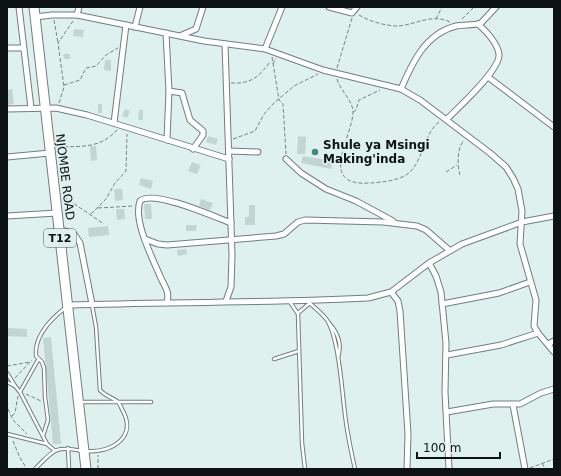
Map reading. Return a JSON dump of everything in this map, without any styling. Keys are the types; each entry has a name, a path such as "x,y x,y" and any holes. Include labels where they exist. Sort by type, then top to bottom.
{"highway":[{"name":"NJOMBE ROAD","path":"34,7 49,150 69,305 86,469"}],"street":[{"path":"19,7 31,108"},
{"path":"77,15 79,7"},
{"path":"135,27 140,7"},
{"path":"181,36 196,29 203,7"},
{"path":"265,49 282,7"},
{"path":"329,7 355,11"},
{"path":"401,89 418,53 437,35 453,25 481,24 496,7"},
{"path":"35,17 77,15 204,41 265,49 336,74 401,89 446,118 470,136 506,167 513,178 520,199 522,222 519,238 520,244 536,300 534,319 538,333 554,352"},
{"path":"446,118 488,77 499,60 499,55 492,38 478,24"},
{"path":"114,123 126,25"},
{"path":"166,33 169,91 167,140"},
{"path":"225,44 232,240 231,288 226,301"},
{"path":"7,48 23,48"},
{"path":"488,77 554,127"},
{"path":"169,91 182,93 190,120 203,132 203,135 193,149"},
{"path":"7,109 44,107 56,108 114,123 193,149 229,159"},
{"path":"7,157 49,150"},
{"path":"229,151 258,152"},
{"path":"286,159 301,173 326,189 356,202 397,223"},
{"path":"167,302 169,295 167,289 160,277 139,221 138,205 143,198 161,199 231,223"},
{"path":"7,216 57,213"},
{"path":"69,305 226,301 308,302 368,298 391,292 429,263 449,250 522,222 554,216"},
{"path":"145,239 162,245 281,236 298,222 305,220 397,223 417,226 426,230 449,250"},
{"path":"59,230 74,234 80,243 92,304"},
{"path":"429,263 436,276 441,292 447,355 445,392 449,469"},
{"path":"442,304 499,293 530,282"},
{"path":"391,292 398,301 400,312 408,434 407,469"},
{"path":"447,355 501,345 521,340 538,333"},
{"path":"548,344 554,341"},
{"path":"447,412 493,404 513,405 524,403 541,393 554,389"},
{"path":"513,405 525,469"}],"lane":[{"path":"290,302 298,314 302,443 305,469"},
{"path":"298,314 308,302 328,321 334,329 340,344 337,360"},
{"path":"35,469 54,450 68,448 99,452 115,446 123,437 126,427 126,418 118,402 106,396 100,390 96,327 92,304"},
{"path":"43,436 48,420 44,365 36,356 36,348 43,331 58,313 69,305"},
{"path":"328,321 337,360 347,430 355,469"},
{"path":"274,359 299,351"},
{"path":"20,391 38,360"},
{"path":"7,373 20,391 47,444"},
{"path":"7,382 15,386"},
{"path":"78,402 151,402"},
{"path":"7,434 32,439 47,444 54,450"},
{"path":"68,448 69,469"}],"path":[{"path":"436,19 442,7"},
{"path":"353,112 351,104 341,90 336,74 355,11 363,18 388,25 398,26 426,19 436,19 453,25 463,19 474,7"},
{"path":"52,15 64,85 60,102 56,108"},
{"path":"58,43 77,15"},
{"path":"64,85 80,80 86,68 96,66 106,56 123,44"},
{"path":"272,51 272,61 279,100 283,104 286,159"},
{"path":"226,82 236,83 255,79 260,76 272,61"},
{"path":"229,144 235,138 255,131 264,114 294,86 312,78 323,70"},
{"path":"390,86 359,100 356,110 353,112 343,144 341,162 344,176 349,181 355,183 385,182 401,178 414,167 431,129 446,118"},
{"path":"49,150 97,144 107,141 123,126"},
{"path":"91,214 98,208 126,171 128,149 123,126"},
{"path":"460,175 458,165 461,145 470,136"},
{"path":"446,172 458,165"},
{"path":"55,192 91,214 104,224"},
{"path":"98,208 138,205"},
{"path":"12,381 36,356"},
{"path":"7,366 30,362"},
{"path":"11,416 15,413 20,391 46,403"},
{"path":"8,408 11,416 32,439"},
{"path":"11,435 26,469"},
{"path":"98,469 99,452"},
{"path":"528,469 542,462 554,459"},
{"path":"542,462 545,469"}],"building":[{"path":"74,29 84,30 83,37 73,36"},
{"path":"63,54 70,54 70,59 64,59"},
{"path":"105,60 111,60 111,71 104,70"},
{"path":"12,89 14,104 7,105 7,90"},
{"path":"98,104 102,104 102,113 98,113"},
{"path":"125,109 130,111 127,118 122,116"},
{"path":"139,110 143,110 143,120 138,120"},
{"path":"208,136 218,139 216,145 206,142"},
{"path":"298,136 306,137 305,154 297,154"},
{"path":"90,146 96,146 97,160 91,161"},
{"path":"303,156 333,161 331,169 301,163"},
{"path":"192,162 201,165 197,174 188,171"},
{"path":"141,178 153,181 151,189 139,185"},
{"path":"114,189 122,189 123,200 115,201"},
{"path":"201,199 213,203 210,210 199,206"},
{"path":"144,204 151,204 152,219 145,219"},
{"path":"249,205 255,205 255,225 245,225 245,217 249,217"},
{"path":"116,209 124,209 125,219 117,220"},
{"path":"186,225 197,225 196,231 186,231"},
{"path":"108,226 109,235 89,237 88,228"},
{"path":"186,249 187,254 178,256 177,250"},
{"path":"7,328 27,329 27,337 7,336"},
{"path":"51,337 61,444 53,444 43,338"}],"place":[{"name":"Shule ya Msingi Making'inda","path":"315,152"}]}
